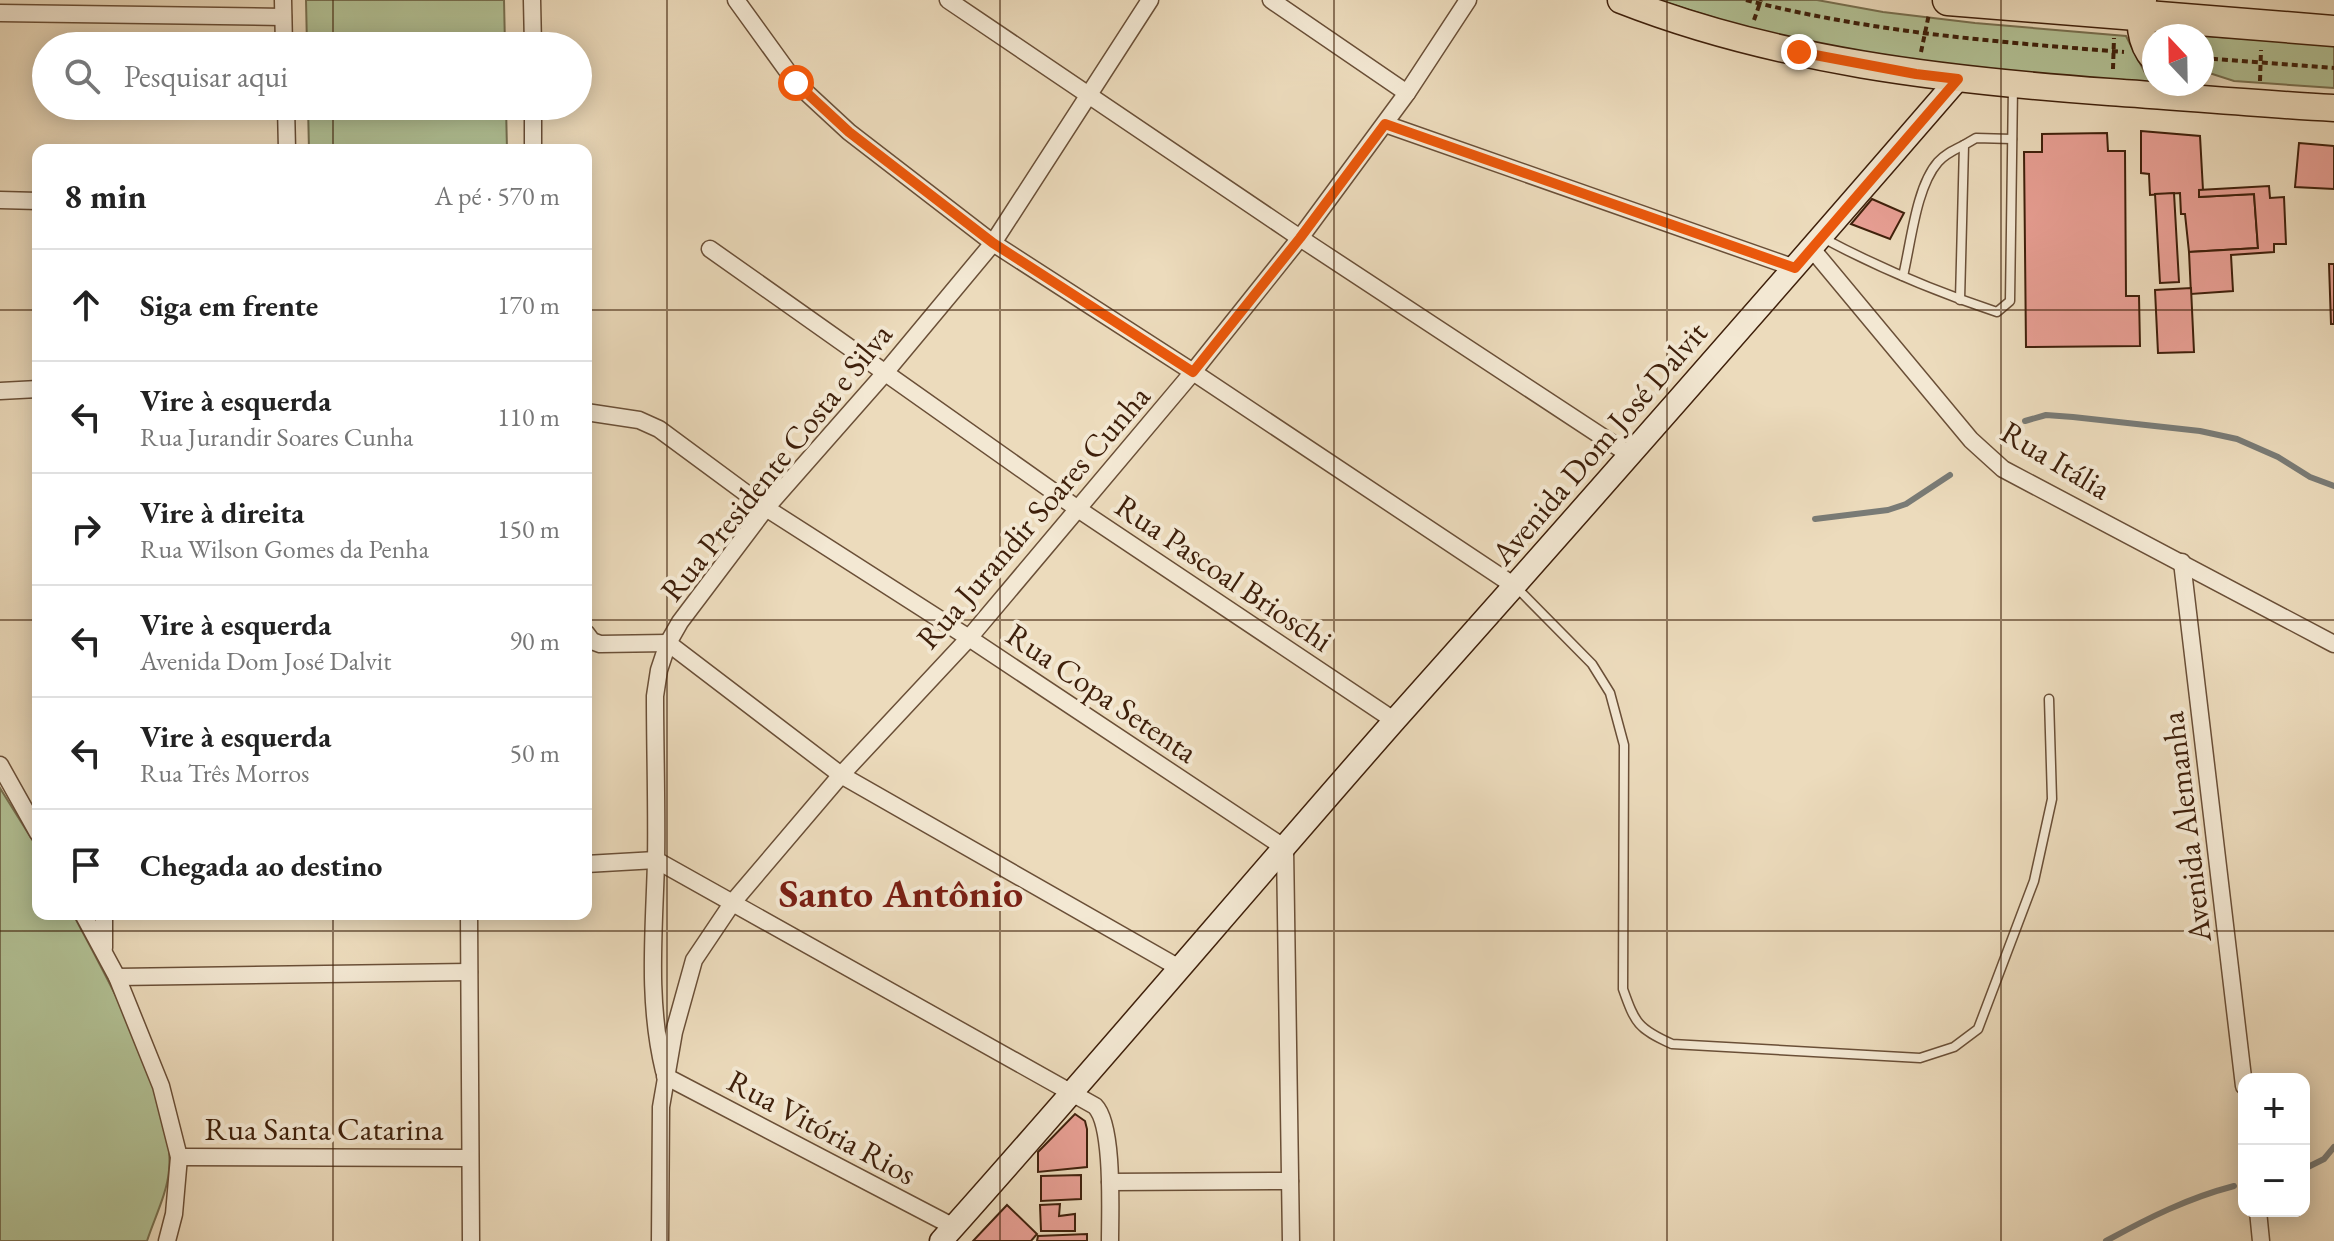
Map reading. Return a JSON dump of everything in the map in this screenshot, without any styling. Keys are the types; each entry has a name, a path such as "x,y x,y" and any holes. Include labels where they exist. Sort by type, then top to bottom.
{"highway":[{"path":"1939,6 2133,11 2334,31"}],"main road":[{"path":"1621,0 1746,42 1916,74 2013,85 2334,108"},
{"path":"2133,11 2142,36"},
{"path":"2205,96 2212,100"}],"street":[{"path":"532,0 533,32"},
{"path":"736,0 796,83 849,132 993,243 1516,587"},
{"path":"948,0 1300,238 1630,455"},
{"name":"Rua Presidente Costa e Silva","path":"665,1076 652,1011 656,860 655,696 668,643 680,622 766,508 884,374 993,243 1150,0"},
{"path":"1271,0 1407,93"},
{"name":"Rua Jurandir Soares Cunha","path":"665,1076 683,993 694,960 733,902 841,775 969,638 1193,372 1300,238 1385,124 1468,0"},
{"path":"0,13 283,8 284,32"},
{"name":"Avenida Dom José Dalvit","path":"948,1234 1958,79"},
{"path":"286,120 287,144"},
{"path":"533,120 533,144"},
{"path":"1385,124 1795,268"},
{"path":"0,200 32,201"},
{"name":"Rua Itália","path":"1816,243 1971,440 2003,469 2334,644"},
{"name":"Rua Pascoal Brioschi","path":"710,249 1078,509 1395,721"},
{"path":"0,391 32,389"},
{"name":"Rua Copa Setenta","path":"592,413 639,420 659,429 766,508 969,638 1285,848"},
{"name":"Avenida Alemanha","path":"2182,562 2242,1073"},
{"path":"592,641 600,644 668,643 841,775 1181,969"},
{"path":"0,765 32,822"},
{"path":"1285,848 1291,1241"},
{"path":"592,864 656,860 1101,1112 1110,1182 1110,1241"},
{"path":"86,920 117,977 161,1086 179,1157 174,1214 167,1241"},
{"path":"104,920 104,952"},
{"path":"469,920 471,1241"},
{"path":"117,977 469,972"},
{"path":"660,1241 661,1107 665,1076"},
{"name":"Rua Vitória Rios","path":"665,1076 948,1234"},
{"name":"Rua Santa Catarina","path":"179,1157 469,1158"},
{"path":"1110,1182 1290,1181"},
{"path":"2259,1217 2261,1241"}],"lane":[{"path":"1816,243 1997,312 2010,301 2013,85"},
{"path":"1903,276 1924,186 1936,163 1948,152 1976,138 2012,139"},
{"path":"1960,300 1964,145"},
{"path":"1516,587 1592,664 1610,693 1624,745 1623,989 1633,1018 1648,1034 1672,1044 1920,1058 1954,1047 1978,1029 2034,881 2052,799 2049,699"}],"path":[{"path":"1746,0 1810,16 1924,34 2142,55"},
{"path":"1916,74 1924,34 1939,6"},
{"path":"2111,92 2113,51 2133,11"},
{"path":"2214,59 2334,68"}],"green space":[{"path":"306,0 504,0 505,32 307,32"},
{"path":"1659,0 1817,0 1975,23 2126,36 2142,67 2142,82 1911,60 1809,43"},
{"path":"2214,37 2334,45 2334,88 2234,81 2214,75"},
{"path":"308,120 506,120 507,144 309,144"},
{"path":"0,788 32,839 32,920 76,920 120,1004 151,1074 162,1108 169,1170 147,1241 0,1241"}],"building":[{"path":"2141,131 2200,136 2203,190 2199,190 2199,197 2254,194 2258,248 2189,252 2180,193 2150,195 2149,174 2141,173"},
{"path":"2107,133 2108,151 2125,151 2126,296 2139,296 2140,346 2026,347 2024,152 2042,152 2042,134"},
{"path":"2299,143 2334,146 2334,189 2295,187"},
{"path":"2269,186 2270,198 2284,197 2286,244 2274,244 2274,252 2231,255 2233,291 2191,294 2189,252 2258,248 2254,194 2199,197 2199,190"},
{"path":"2174,193 2179,282 2160,283 2155,194"},
{"path":"1872,199 1904,213 1890,239 1851,224"},
{"path":"2329,264 2334,264 2334,324 2331,324"},
{"path":"2191,288 2194,352 2158,353 2155,290"},
{"path":"1075,1114 1085,1121 1087,1129 1087,1167 1038,1172 1038,1152"},
{"path":"1081,1175 1081,1199 1041,1201 1041,1176"},
{"path":"1060,1204 1059,1216 1075,1214 1075,1231 1041,1231 1040,1205"},
{"path":"1007,1205 1037,1234 1031,1241 973,1241"},
{"path":"1087,1234 1087,1241 1037,1241 1038,1236"}],"waterway":[{"path":"2025,421 2046,415 2200,431 2237,439 2334,486"},
{"path":"1815,519 1888,510 1906,504 1950,475"},
{"path":"2310,1166 2324,1159 2334,1147"},
{"path":"2106,1241 2168,1209 2234,1186"}],"district":[{"name":"Santo Antônio","path":"901,893"}],"route":[{"path":"796,83 849,132 993,243 1193,372 1300,238 1385,124 1795,268 1958,79 1799,52"}]}
